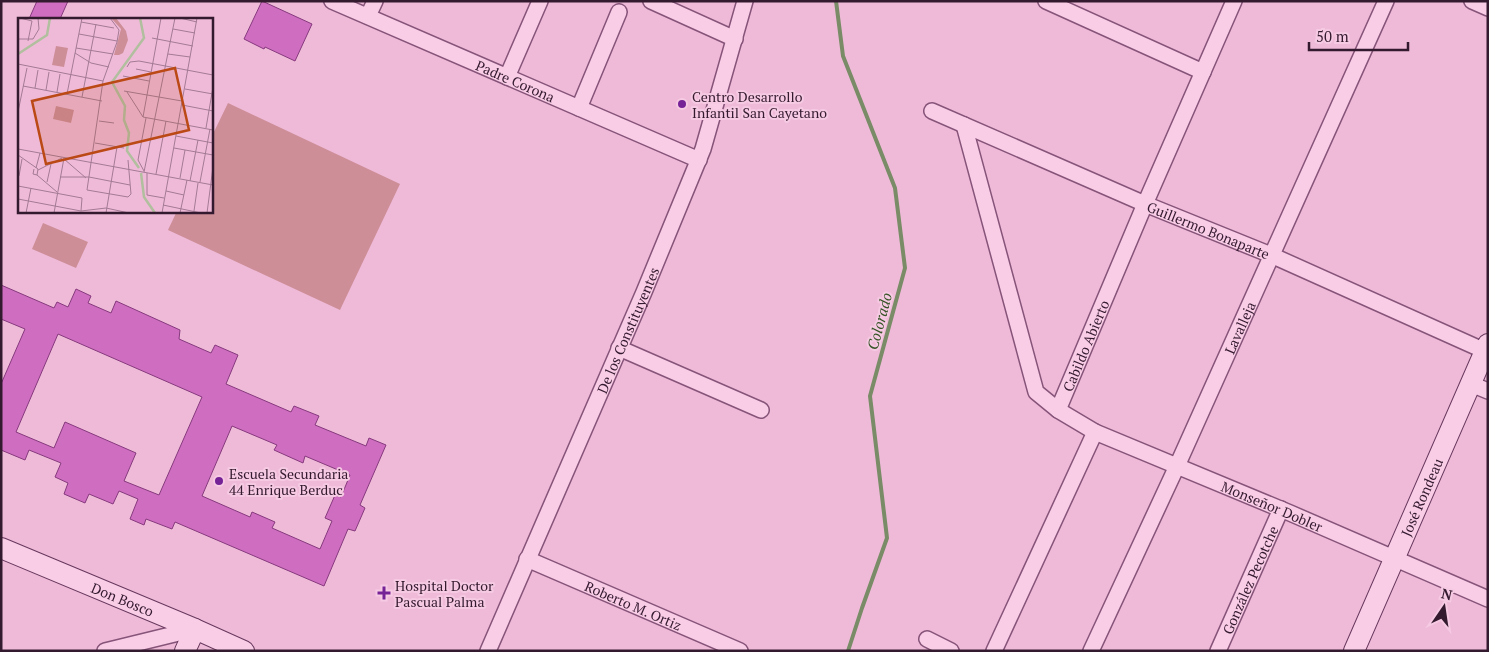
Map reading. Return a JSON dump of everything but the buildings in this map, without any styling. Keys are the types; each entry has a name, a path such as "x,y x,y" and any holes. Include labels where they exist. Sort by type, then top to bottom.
{"street":[{"name":"Padre Corona","path":"332,1 699,160"},
{"path":"368,16 375,1"},
{"path":"506,77 540,1"},
{"path":"651,1 735,39"},
{"name":"De los Constituyentes","path":"488,651 704,149 745,1"},
{"path":"1046,1 1203,72"},
{"name":"Cabildo Abierto","path":"964,125 1036,392 1058,410 1145,204 1234,1"},
{"name":"Lavalleja","path":"1091,651 1177,466 1386,1"},
{"path":"1472,1 1488,8"},
{"path":"579,108 619,12"},
{"name":"Guillermo Bonaparte","path":"932,111 1145,204 1272,255 1486,347"},
{"name":"José Rondeau","path":"1354,651 1395,559 1480,388 1486,347"},
{"path":"619,348 761,410"},
{"name":"Monseñor Dobler","path":"1058,410 1095,432 1281,509 1488,599"},
{"path":"994,651 1095,432"},
{"name":"González Pecotche","path":"1218,651 1281,509"},
{"name":"Don Bosco","path":"1,548 244,651"},
{"name":"Roberto M. Ortiz","path":"527,559 737,650"},
{"path":"186,650 195,629"},
{"path":"104,651 195,629"},
{"path":"927,639 951,651"}],"shaded area":[{"path":"228,103 400,184 340,310 168,230 177,212 212,212 212,136"},
{"path":"43,223 88,242 76,268 32,249"}],"waterway":[{"name":"Colorado","path":"836,1 843,56 895,188 905,268 870,396 887,538 848,651"}],"place":[{"name":"Centro Desarrollo Infantil San Cayetano","path":"682,104"},
{"name":"Escuela Secundaria 44 Enrique Berduc","path":"219,481"},
{"name":"Hospital Doctor Pascual Palma","path":"384,593"}]}
